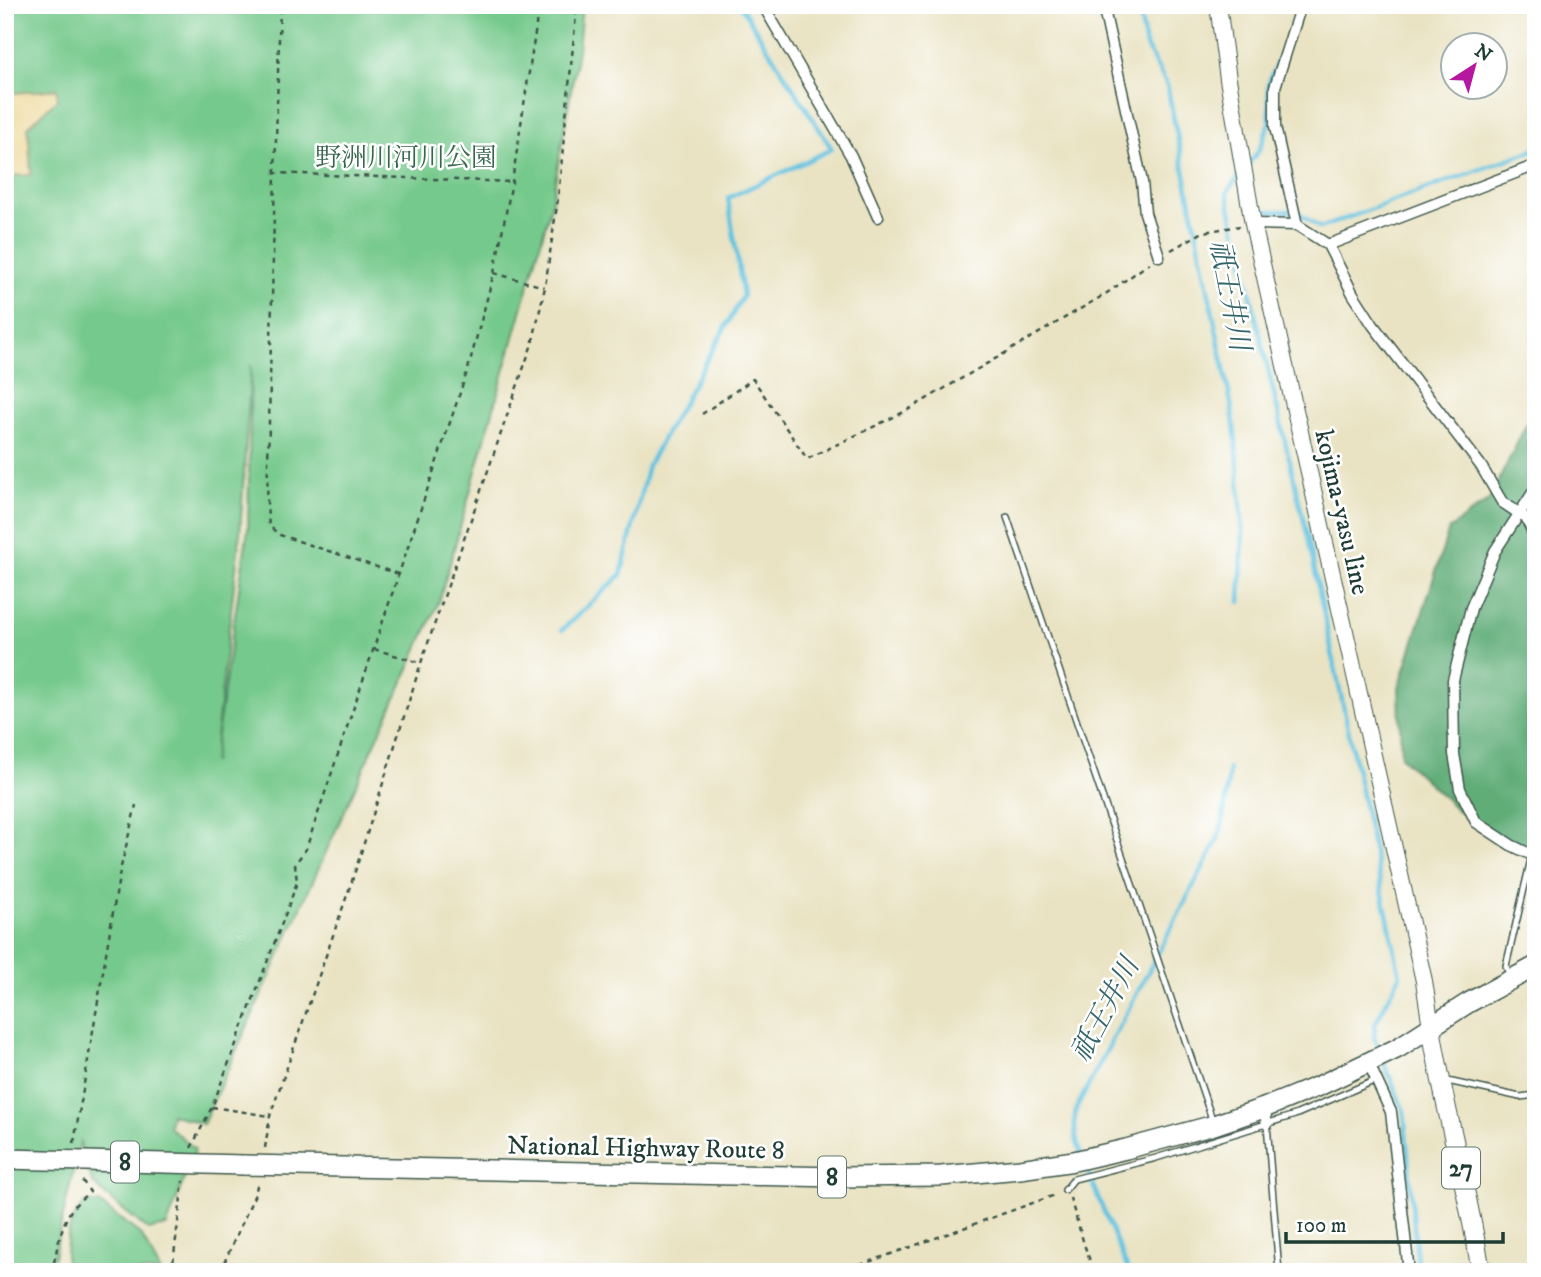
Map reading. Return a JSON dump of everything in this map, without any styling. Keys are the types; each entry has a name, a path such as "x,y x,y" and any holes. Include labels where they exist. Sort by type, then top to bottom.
{"highway":[{"name":"National Highway Route 8","path":"5,1159 838,1177 941,1175 1020,1169 1074,1161 1214,1125 1265,1116 1372,1072 1398,1048 1468,1003 1536,966"}],"main road":[{"name":"kojima-yasu line","path":"1218,5 1253,224 1421,967 1431,1027"},
{"name":"27","path":"1431,1027 1440,1080 1473,1222 1481,1272"}],"street":[{"path":"763,5 851,156 878,217"},
{"path":"1103,5 1142,182 1145,213 1159,256"},
{"path":"1297,225 1275,127 1275,87 1301,5"},
{"path":"1328,245 1536,164"},
{"path":"1253,224 1297,225 1328,245 1373,326 1481,466 1502,502 1526,519 1536,539"},
{"path":"1534,856 1511,845 1476,822 1460,789 1454,754 1453,680 1471,608 1494,551 1536,488"},
{"path":"1372,1072 1391,1112 1409,1272"}],"lane":[{"path":"1007,517 1214,1125"},
{"path":"1511,980 1506,966 1534,856"},
{"path":"1440,1080 1520,1097 1536,1095"},
{"path":"1065,1190 1073,1179 1156,1158 1265,1116 1279,1272"}],"path":[{"path":"281,5 267,506 269,526 280,535 399,575"},
{"path":"186,1157 212,1107 290,902 297,882 295,864 306,849 468,369 494,272 512,182 537,5"},
{"path":"220,1272 255,1194 253,1165 352,881 421,663 533,341 545,287 558,198 577,5"},
{"path":"275,173 512,182"},
{"path":"702,414 754,379 807,459 906,411 1104,295 1159,256 1203,232 1253,224"},
{"path":"494,272 545,287"},
{"path":"374,649 421,663"},
{"path":"75,1150 74,1139 120,871 136,806"},
{"path":"212,1107 270,1116"},
{"path":"172,1272 184,1170"},
{"path":"52,1272 69,1213 90,1192 78,1173"},
{"path":"841,1272 1065,1190 1069,1195 1094,1272"}],"green space":[{"name":"野洲川河川公園","path":"5,5 582,5 578,50 551,206 439,602 203,1124 171,1114 169,1127 195,1149 167,1226 148,1230 104,1194 92,1182 80,1142 52,1272 5,1272 5,176 31,174 28,127 57,99 57,89 5,94","holes":["251,365 248,529 213,763 240,534"]},
{"path":"1536,417 1536,855 1468,820 1401,757 1399,688 1449,529 1489,500 1528,421"},
{"path":"85,1203 99,1203 141,1235 161,1272 65,1272 70,1227"}],"sand":[{"path":"57,89 57,99 28,127 31,175 5,176 5,94"}],"waterway":[{"path":"562,630 621,575 648,465 743,296 728,198 832,149 740,5"},
{"name":"祇王井川","path":"1138,5 1146,46 1167,85 1231,403 1243,532 1240,602"},
{"path":"1248,165 1259,150 1270,122 1268,84 1281,53"},
{"path":"1258,211 1296,211 1320,228 1536,149"},
{"path":"1240,175 1227,192 1309,543 1400,976 1375,1024 1374,1037 1380,1052"},
{"name":"祇王井川","path":"1081,1154 1075,1132 1076,1109 1217,841 1223,822 1229,769"},
{"path":"1383,1060 1404,1111 1418,1272"},
{"name":"祇王井川","path":"1085,1166 1129,1272"}]}
